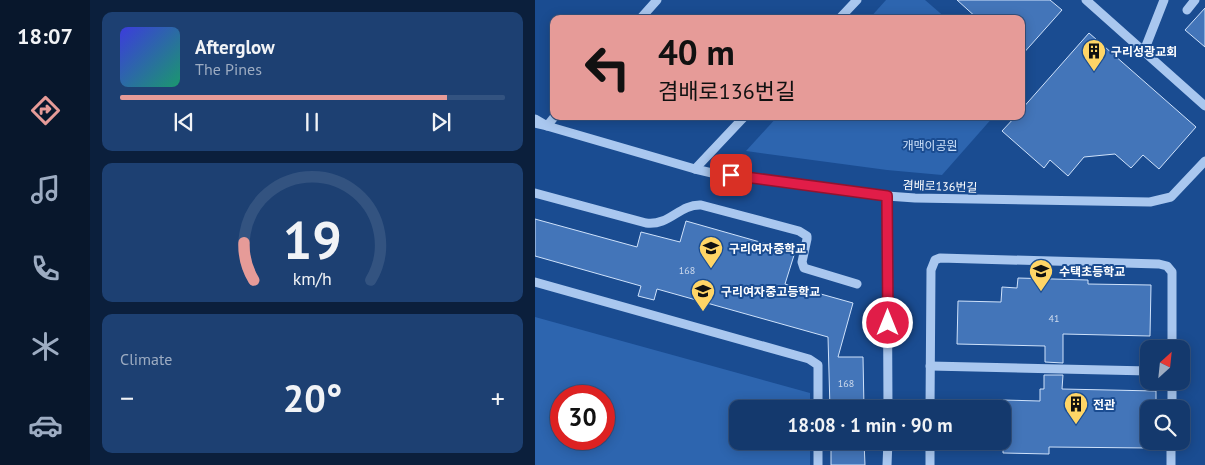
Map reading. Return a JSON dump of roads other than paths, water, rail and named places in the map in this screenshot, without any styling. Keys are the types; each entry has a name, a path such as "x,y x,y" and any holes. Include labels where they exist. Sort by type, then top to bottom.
{"street":[{"path":"644,15 657,0"},
{"path":"843,15 857,0"},
{"path":"1086,0 1205,106"},
{"path":"1144,51 1164,0"},
{"path":"1187,10 1195,0"},
{"path":"547,126 552,120"},
{"path":"695,169 741,120"},
{"name":"겸배로136번길","path":"535,121 712,173 887,196 925,199 1150,202 1171,197 1205,161"},
{"path":"535,193 653,224 664,222 691,205 701,205 799,231 807,236 808,242 802,262 804,268 857,284"},
{"path":"887,196 888,400"},
{"path":"930,400 931,270 935,260 940,258 1164,265 1170,268 1172,272 1172,340"},
{"path":"535,282 809,358 818,365 818,400"},
{"path":"930,366 1140,371"},
{"path":"818,450 818,465"},
{"path":"887,465 888,450"},
{"path":"929,465 930,450"},
{"path":"1171,450 1171,465"}],"place":[{"name":"구리성광교회","path":"1094,72"},
{"name":"구리여자중학교","path":"711,269"},
{"name":"수택초등학교","path":"1041,292"},
{"name":"구리여자중고등학교","path":"703,312"},
{"name":"전관","path":"1076,425"}],"park label":[{"name":"개맥이공원","path":"930,145"}]}
